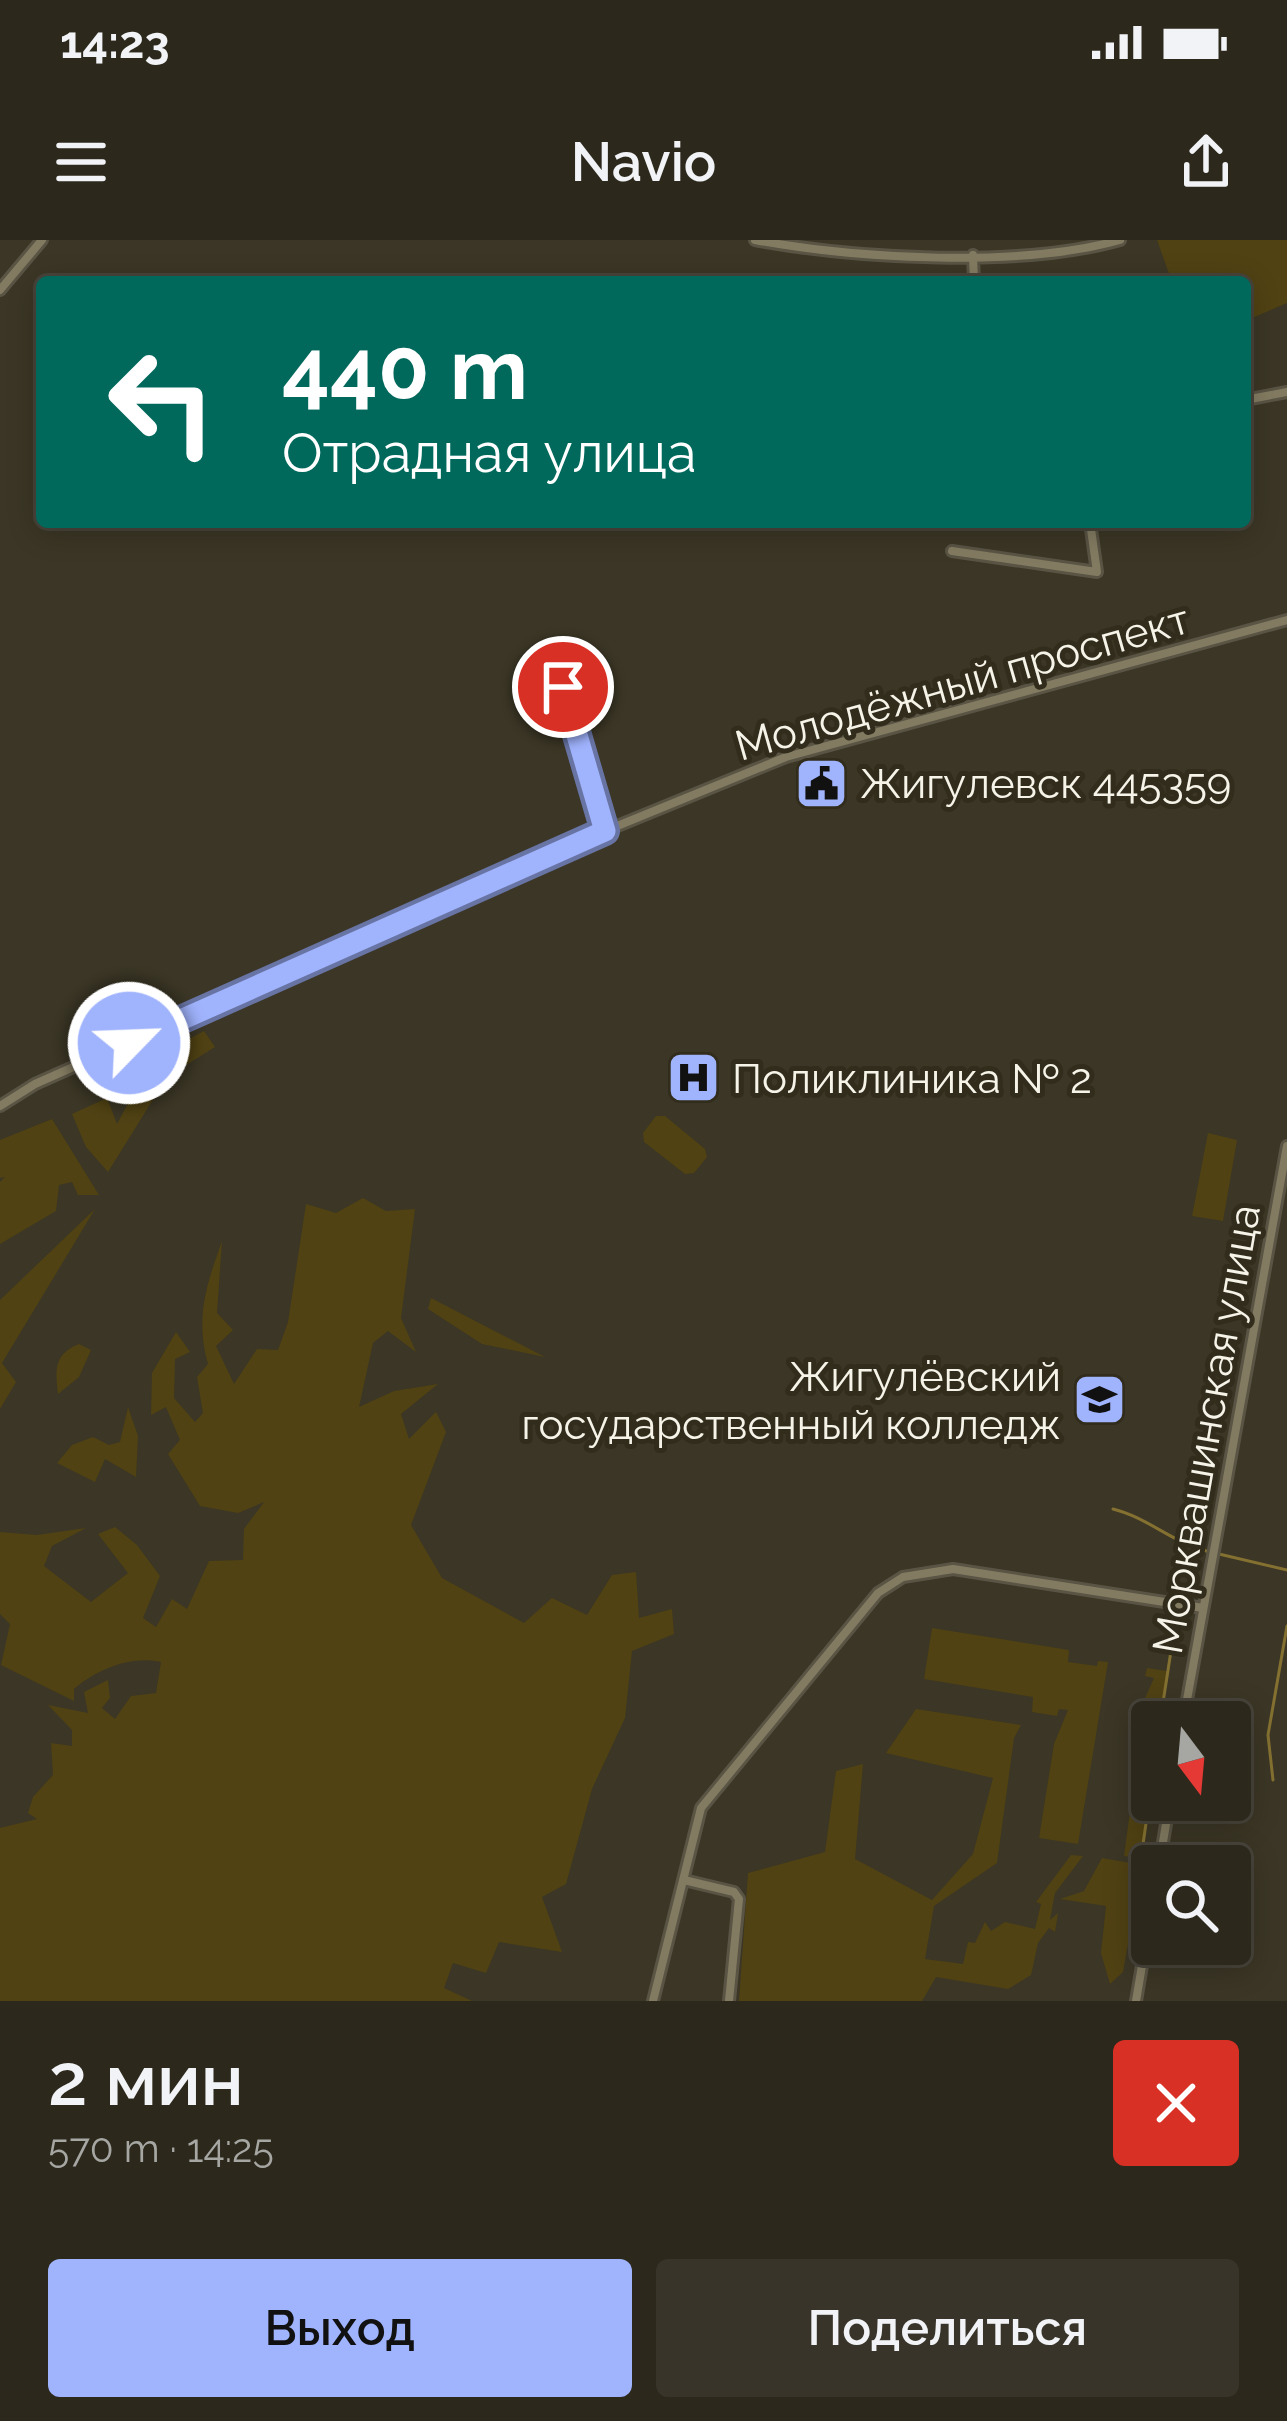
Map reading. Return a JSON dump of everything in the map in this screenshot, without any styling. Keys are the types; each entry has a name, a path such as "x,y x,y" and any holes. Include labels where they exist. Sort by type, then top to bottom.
{"street":[{"path":"0,290 42,240"},
{"path":"755,240 824,253 973,255 1092,247 1120,240"},
{"path":"973,255 974,276"},
{"path":"1251,399 1287,392"},
{"path":"952,551 1096,572 1091,528"},
{"name":"Молодёжный проспект","path":"0,1106 56,1075 605,831 804,750 1287,620"},
{"path":"563,687 605,831"},
{"name":"Морквашинская улица","path":"1188,1701 1287,1146"},
{"path":"652,2001 700,1808 878,1593 917,1573 953,1569 1203,1608"},
{"path":"684,1880 734,1892 739,1899 729,2001"},
{"path":"1136,2001 1142,1965"}],"shaded area":[{"path":"1157,240 1287,240 1287,303 1251,318 1251,276 1170,276"},
{"path":"204,1031 215,1047 167,1077 108,1172 86,1147 72,1114 107,1098 117,1124 133,1094 136,1068"},
{"path":"656,1116 665,1116 705,1149 707,1157 694,1173 685,1174 644,1142 643,1133"},
{"path":"52,1119 99,1195 78,1195 72,1182 59,1185 56,1211 0,1244 0,1182 5,1177 0,1178 0,1140"},
{"path":"1208,1133 1237,1140 1223,1221 1192,1216"},
{"path":"363,1198 386,1211 415,1209 401,1318 416,1352 388,1331 373,1343 359,1407 394,1391 438,1384 401,1414 409,1439 436,1412 446,1432 411,1525 442,1578 524,1623 552,1598 587,1615 612,1575 636,1572 639,1618 672,1609 674,1634 632,1651 625,1718 592,1789 566,1884 542,1897 562,1952 499,1942 486,1973 453,1963 444,1988 472,2001 0,2001 0,1828 37,1819 28,1813 33,1797 53,1775 51,1743 72,1746 72,1730 48,1705 88,1713 84,1692 108,1680 110,1698 102,1708 115,1719 131,1696 156,1693 161,1662 138,1660 104,1670 74,1689 74,1701 1,1665 10,1624 0,1614 0,1532 37,1535 86,1528 52,1546 44,1566 91,1602 128,1573 98,1534 115,1527 137,1545 160,1576 143,1618 156,1627 172,1599 187,1609 209,1561 243,1560 244,1529 264,1502 238,1513 200,1506 168,1454 180,1440 166,1407 151,1415 152,1373 176,1332 190,1352 175,1359 174,1398 195,1422 203,1413 197,1377 208,1364 202,1332 204,1302 222,1241 217,1313 233,1330 216,1346 234,1384 257,1349 278,1350 288,1322 306,1204 336,1213"},
{"path":"95,1209 2,1363 16,1382 0,1409 0,1300"},
{"path":"431,1298 545,1357 482,1344 428,1309"},
{"path":"79,1344 91,1350 79,1377 58,1394 58,1364"},
{"path":"128,1407 138,1436 136,1477 105,1459 95,1482 57,1463 72,1445 93,1437 109,1445 120,1442"},
{"path":"932,1628 1069,1650 1068,1662 1097,1666 1098,1661 1108,1662 1078,1844 1039,1838 1054,1744 1068,1710 1059,1709 1057,1716 1032,1712 1033,1697 924,1679"},
{"path":"1147,1668 1167,1671 1163,1701 1145,1698 1154,1678 1145,1676"},
{"path":"916,1709 1021,1725 1014,1738 997,1863 934,1906 925,1959 963,1964 968,1942 975,1943 985,1922 991,1931 1005,1922 1035,1929 1041,1904 1036,1902 1071,1855 1083,1856 1055,1893 1050,1920 1058,1913 1055,1932 1049,1928 1038,1943 1031,1975 1008,1989 936,1977 922,2001 739,2001 748,1873 825,1852 836,1771 863,1764 855,1859 932,1900 973,1854 993,1778 886,1753"},
{"path":"1131,1804 1131,1821 1146,1821 1143,1845 1131,1845 1131,1857 1124,1856"},
{"path":"1102,1858 1131,1863 1131,1927 1123,1972 1110,1984 1101,1953 1106,1906 1060,1899 1084,1891"}],"waterway":[{"path":"1113,1509 1210,1552"},
{"path":"1219,1554 1287,1570"},
{"path":"1163,1701 1175,1625"},
{"path":"1273,1780 1268,1735 1287,1626"},
{"path":"1143,1845 1146,1821"}],"place":[{"name":"Жигулевск 445359","path":"821,783"},
{"name":"Поликлиника № 2","path":"693,1078"},
{"name":"Жигулёвский государственный колледж","path":"1100,1400"}],"route":[{"path":"129,1043 605,831 563,687"}]}
